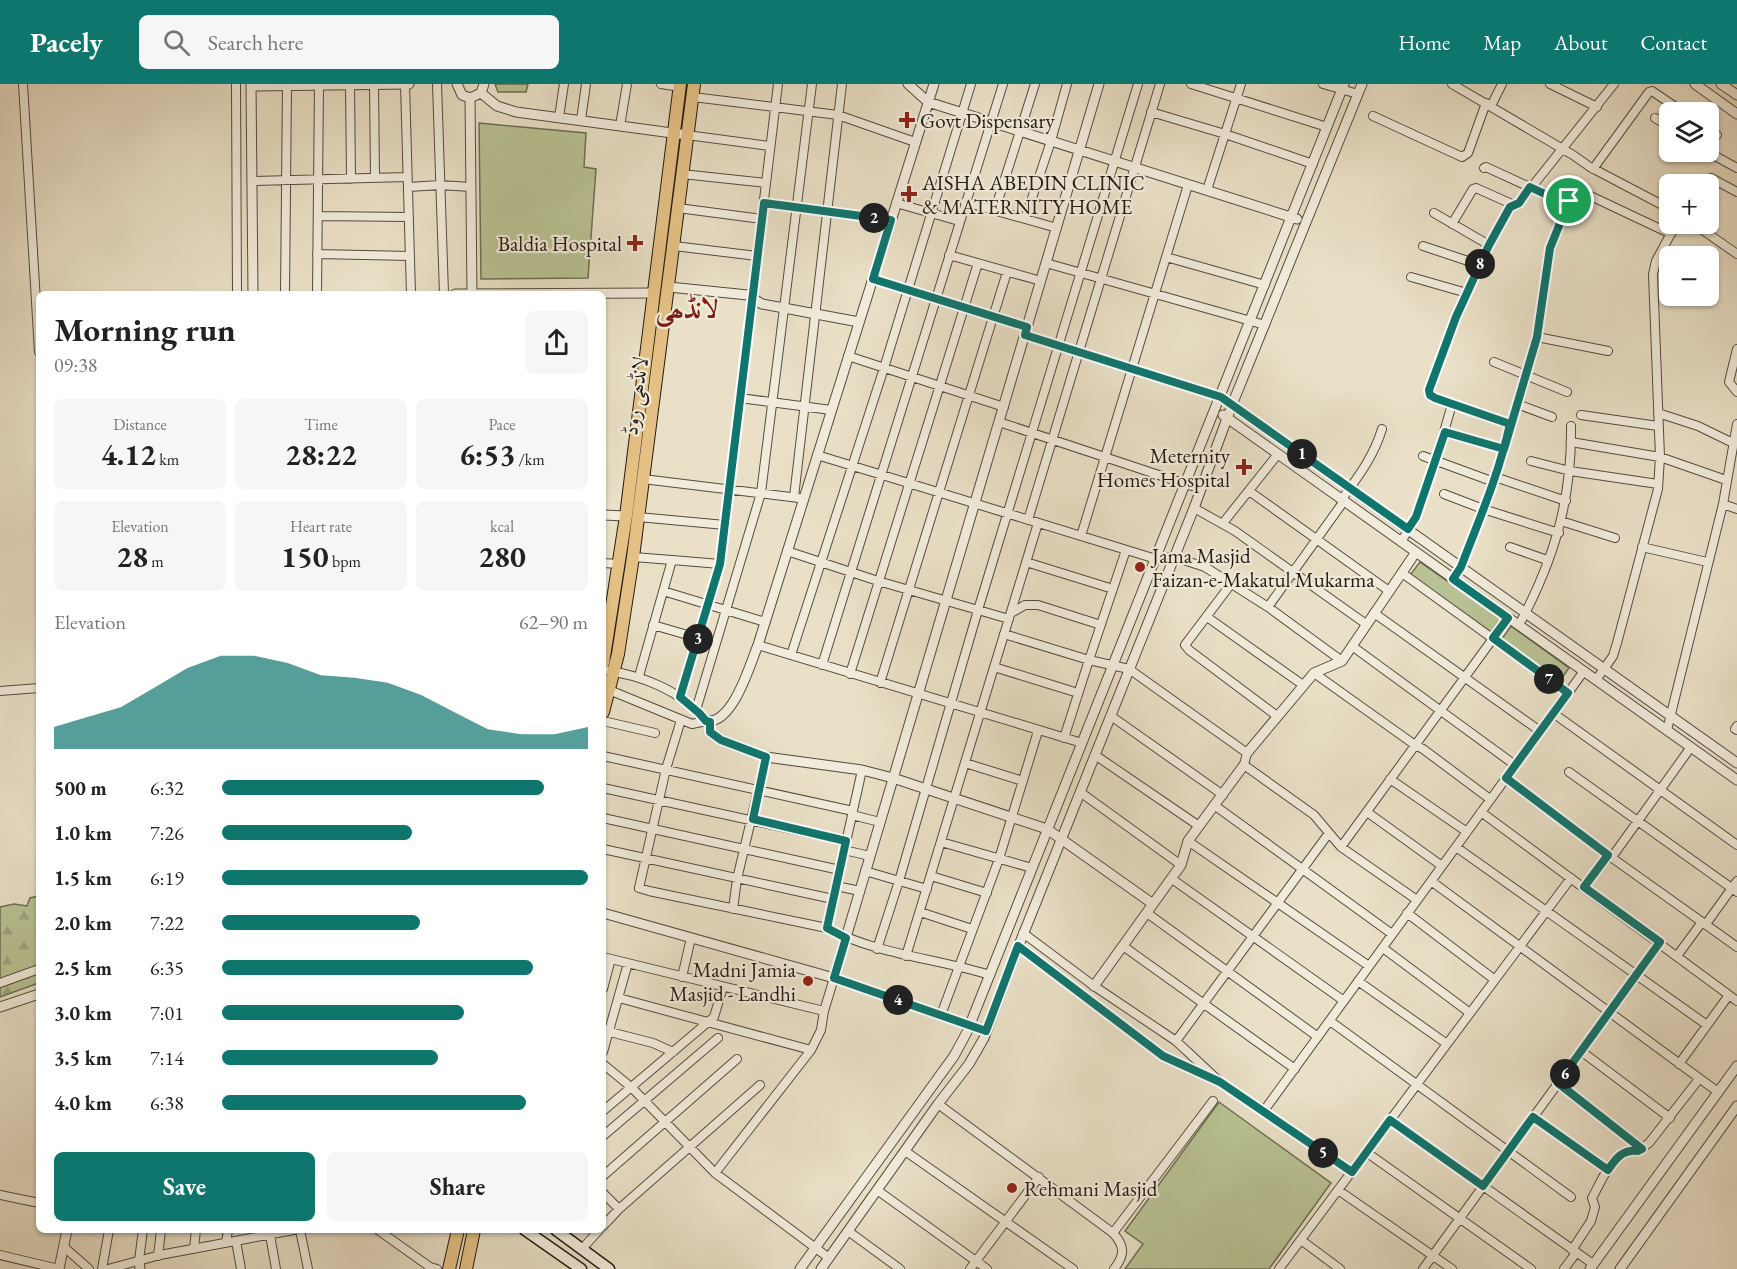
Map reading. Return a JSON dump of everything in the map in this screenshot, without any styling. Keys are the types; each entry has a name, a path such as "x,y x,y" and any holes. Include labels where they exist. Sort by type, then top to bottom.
{"main road":[{"name":"لانڈھی روڈ","path":"606,701 609,690 609,670 633,557 632,517 654,293 680,85"},
{"name":"لانڈھی روڈ","path":"606,628 608,599 644,479 693,90"},
{"path":"449,1269 457,1233"},
{"path":"466,1269 473,1233"},
{"path":"529,1233 581,1269"},
{"path":"560,1233 609,1269"}],"street":[{"path":"23,84 36,302"},
{"path":"236,84 237,291"},
{"path":"350,84 351,179"},
{"path":"253,291 251,85 350,84 406,84 411,291"},
{"path":"374,84 375,178"},
{"path":"437,84 444,291"},
{"path":"457,84 459,93 470,98"},
{"path":"560,117 564,84"},
{"path":"581,120 586,84"},
{"path":"620,126 627,84"},
{"path":"661,84 680,85"},
{"path":"680,697 720,564 778,84"},
{"path":"696,710 761,493 812,84"},
{"path":"609,690 692,724 708,721 732,705 739,695 758,645 787,551 799,498 804,406 842,84"},
{"path":"908,84 928,102 1305,222"},
{"path":"799,498 818,455 934,84"},
{"path":"791,656 884,368 971,84"},
{"path":"822,665 1003,84"},
{"path":"995,210 1035,84"},
{"path":"1025,219 1067,84"},
{"path":"715,1173 810,1050 821,1030 824,1011 1099,84"},
{"path":"877,949 1137,85 1127,84"},
{"path":"1028,520 1160,84"},
{"path":"1191,84 1327,127"},
{"path":"1207,190 1241,84"},
{"path":"821,1269 938,1104 969,1065 986,1031 1023,933 1194,508 1232,405 1360,89 1323,84"},
{"path":"1452,84 1593,168 1659,202"},
{"path":"1373,116 1462,158 1467,153 1489,104 1502,84"},
{"path":"1550,84 1597,107"},
{"path":"1510,424 1435,398 1430,395 1429,390 1467,293 1510,207 1519,203 1614,84"},
{"path":"1695,84 1737,114"},
{"path":"1721,84 1737,95"},
{"path":"285,291 287,85"},
{"path":"317,291 319,85"},
{"path":"800,1269 954,1056 970,1026 1343,87"},
{"path":"470,98 482,88 497,106 516,112 770,146"},
{"path":"693,90 775,108 838,115 915,142"},
{"path":"1593,168 1649,92 1653,91 1669,102"},
{"path":"470,98 472,291"},
{"path":"1152,112 1313,164"},
{"path":"1655,118 1659,120"},
{"path":"1719,158 1737,168"},
{"path":"1484,168 1562,202 1569,201"},
{"path":"682,174 766,183"},
{"path":"252,181 407,177"},
{"path":"1719,182 1737,192"},
{"path":"408,187 440,185 471,187"},
{"path":"1081,536 1188,185"},
{"path":"1452,224 1473,189 1476,188 1514,205"},
{"path":"1453,579 1461,567 1495,479 1537,337 1550,248 1569,201 1577,191 1580,191 1659,228"},
{"path":"965,202 1057,228"},
{"path":"764,203 891,220"},
{"path":"896,203 959,221"},
{"path":"678,208 762,219"},
{"path":"1434,213 1489,245"},
{"path":"318,216 409,218"},
{"path":"1596,680 1613,656 1658,484 1660,457 1653,274 1656,261 1671,234"},
{"path":"1708,234 1737,254"},
{"path":"674,246 757,256"},
{"path":"1422,246 1480,265"},
{"path":"317,254 410,256"},
{"path":"949,255 1041,281"},
{"path":"1166,257 1265,285"},
{"path":"850,674 978,263"},
{"path":"1046,263 1265,325"},
{"path":"880,683 1007,272"},
{"path":"1411,277 1467,293"},
{"path":"873,279 994,317 1059,346 1221,397 1737,763"},
{"path":"669,287 748,295 762,304 859,322"},
{"path":"606,293 654,293"},
{"path":"1537,337 1608,351"},
{"path":"1737,349 1729,382 1737,393"},
{"path":"848,356 1004,406"},
{"path":"1494,362 1567,392"},
{"path":"740,398 831,410"},
{"path":"1401,542 1416,517 1445,432 1452,404"},
{"path":"1517,404 1552,417"},
{"path":"1215,411 1737,780"},
{"path":"1658,412 1698,426 1733,442"},
{"path":"1581,415 1658,426"},
{"path":"999,422 1201,489"},
{"path":"1667,730 1723,504 1737,424"},
{"path":"1519,625 1559,533 1570,471 1571,426"},
{"path":"1268,607 1317,539 1377,447 1382,429"},
{"path":"1445,432 1504,449"},
{"path":"1571,442 1660,457 1726,480"},
{"path":"1223,524 1278,454"},
{"path":"818,455 1156,559 1174,557 1205,567 1268,607 1342,661"},
{"path":"1423,456 1566,501"},
{"path":"1532,461 1570,471 1658,484"},
{"path":"644,479 799,498"},
{"path":"1249,491 1389,591"},
{"path":"1444,494 1559,533"},
{"path":"1723,504 1737,508"},
{"path":"1194,508 1223,524 1366,624"},
{"path":"606,515 725,525"},
{"path":"1562,521 1615,538"},
{"path":"906,956 1038,523"},
{"path":"1510,547 1547,561"},
{"path":"1642,547 1707,562"},
{"path":"1064,738 1126,550"},
{"path":"787,551 878,581 978,610 1010,616 1025,605 1038,604 1101,625"},
{"path":"1094,986 1172,879 1181,865 1188,841 1244,765 1247,753 1314,673 1342,661 1416,552"},
{"path":"633,557 720,564"},
{"path":"639,676 672,560"},
{"path":"1026,562 1113,589"},
{"path":"606,563 619,564"},
{"path":"1402,573 1568,693"},
{"path":"1232,584 1185,645 1277,716"},
{"path":"663,591 765,622"},
{"path":"1374,613 1540,731"},
{"path":"1207,617 1304,685"},
{"path":"1341,847 1508,618"},
{"path":"653,625 698,638"},
{"path":"1004,634 1113,667 1129,669 1247,753"},
{"path":"758,645 1082,743"},
{"path":"1352,646 1515,765"},
{"path":"994,668 1078,693"},
{"path":"609,670 639,676 680,697 708,721 710,732 721,740 766,757 893,777 1047,829 1154,904"},
{"path":"1263,1112 1584,671"},
{"path":"1314,673 1415,745 1423,748 1490,799"},
{"path":"0,691 36,688"},
{"path":"1553,713 1737,845"},
{"path":"1111,716 1223,795"},
{"path":"681,720 666,769 639,888 827,928 846,938 877,949 959,966 990,975"},
{"path":"606,723 656,733"},
{"path":"941,1016 999,859 1038,730"},
{"path":"1584,887 1637,822 1690,747"},
{"path":"1095,755 1199,826"},
{"path":"606,757 759,790 880,822"},
{"path":"733,909 737,879 746,850 766,757"},
{"path":"965,763 1023,781"},
{"path":"1244,765 1314,815 1341,847 1417,900"},
{"path":"827,928 862,771"},
{"path":"1569,772 1734,890"},
{"path":"1506,778 1737,947"},
{"path":"1390,779 1467,832"},
{"path":"606,789 846,841"},
{"path":"1080,792 1181,865"},
{"path":"1214,806 1392,934"},
{"path":"1367,812 1442,867"},
{"path":"1481,812 1737,1001"},
{"path":"606,819 840,870"},
{"path":"1176,1041 1329,833"},
{"path":"1188,841 1369,966"},
{"path":"941,842 1032,868"},
{"path":"1456,847 1707,1025"},
{"path":"606,850 833,899"},
{"path":"844,850 870,856"},
{"path":"865,872 927,889"},
{"path":"931,876 987,893"},
{"path":"1279,1269 1571,878"},
{"path":"1172,879 1344,1001"},
{"path":"1677,956 1734,890 1737,880"},
{"path":"1431,881 1718,1092"},
{"path":"836,886 860,891"},
{"path":"920,912 972,929"},
{"path":"1147,913 1318,1037"},
{"path":"1407,913 1495,980"},
{"path":"606,914 834,978 986,1031"},
{"path":"1023,933 1094,986 1176,1041 1220,1082 1352,1172"},
{"path":"682,976 691,938"},
{"path":"1423,1269 1660,942"},
{"path":"1018,946 1163,1056 1220,1082"},
{"path":"1123,946 1295,1069"},
{"path":"1383,948 1470,1013"},
{"path":"607,958 824,1011"},
{"path":"606,1043 628,963"},
{"path":"0,982 36,970"},
{"path":"1358,981 1447,1044"},
{"path":"606,1108 714,1017 723,987"},
{"path":"0,1007 36,995"},
{"path":"1679,1064 1729,995"},
{"path":"619,998 810,1050"},
{"path":"1329,1021 1571,1197"},
{"path":"610,1032 653,1043 673,1052"},
{"path":"606,1133 718,1038"},
{"path":"1581,1051 1670,1118"},
{"path":"606,1173 737,1059"},
{"path":"606,1066 631,1087 715,1173 829,1258"},
{"path":"1390,1120 1574,1251 1591,1267 1737,1066"},
{"path":"1564,1269 1592,1221 1595,1207 1592,1198 1608,1170 1621,1153 1630,1150 1638,1151 1658,1135 1699,1078"},
{"path":"1558,1083 1642,1149"},
{"path":"606,1223 760,1085"},
{"path":"1113,1233 1213,1101"},
{"path":"938,1104 1113,1233 1122,1242 1124,1251 1114,1269"},
{"path":"1620,1269 1737,1106"},
{"path":"1533,1117 1608,1170"},
{"path":"905,1151 1073,1269"},
{"path":"1366,1152 1531,1269"},
{"path":"970,1269 1039,1177"},
{"path":"877,1190 987,1269"},
{"path":"1338,1190 1452,1269"},
{"path":"0,1195 36,1202"},
{"path":"606,1196 619,1209"},
{"path":"848,1232 900,1269"},
{"path":"0,1255 59,1269 66,1233"},
{"path":"102,1269 108,1233"},
{"path":"140,1265 143,1233"},
{"path":"158,1256 161,1233"},
{"path":"194,1249 196,1233"},
{"path":"226,1243 228,1233"},
{"path":"108,1269 140,1265 158,1256 236,1241 258,1234 278,1233"},
{"path":"301,1233 308,1269"},
{"path":"382,1233 430,1268 437,1269"},
{"path":"582,1249 596,1233"},
{"path":"270,1235 276,1269"},
{"path":"1301,1240 1340,1269"},
{"path":"236,1241 241,1269"},
{"path":"64,1247 89,1269"}],"green space":[{"path":"495,84 528,84 526,92 498,92"},
{"path":"479,123 586,133 584,167 596,169 588,278 481,279"},
{"path":"1420,562 1501,619 1491,632 1410,575"},
{"path":"1511,626 1569,668 1559,682 1501,640"},
{"path":"36,897 36,984 0,997 0,907 14,904 27,906 30,898"},
{"path":"1219,1102 1331,1183 1269,1269 1125,1269 1143,1244 1125,1231"}],"place":[{"name":"Govt Dispensary","path":"907,120"},
{"name":"AISHA ABEDIN CLINIC & MATERNITY HOME","path":"909,194"},
{"name":"Baldia Hospital","path":"635,243"},
{"name":"Meternity Homes Hospital","path":"1244,467"},
{"name":"Jama Masjid Faizan-e-Makatul Mukarma","path":"1140,567"},
{"name":"Madni Jamia Masjid - Landhi","path":"808,981"},
{"name":"Rehmani Masjid","path":"1012,1188"}],"district":[{"name":"لانڈھی","path":"687,308"}],"route":[{"path":"1569,201 1550,248 1537,337 1504,449 1445,432 1416,517 1408,529 1221,397 1025,335 1027,327 873,279 891,220 764,203 720,564 680,697 710,722 710,732 721,740 766,757 753,819 846,841 827,928 846,938 834,978 986,1031 1018,946 1163,1056 1220,1082 1352,1172 1390,1120 1483,1186 1533,1117 1608,1170 1621,1153 1642,1149 1558,1083 1660,942 1584,887 1608,855 1506,778 1568,693 1493,638 1508,618 1453,579 1461,567 1494,482 1504,449 1510,424 1435,398 1430,395 1429,390 1456,317 1489,245 1510,207 1519,203 1530,187 1562,202 1569,201"}]}
